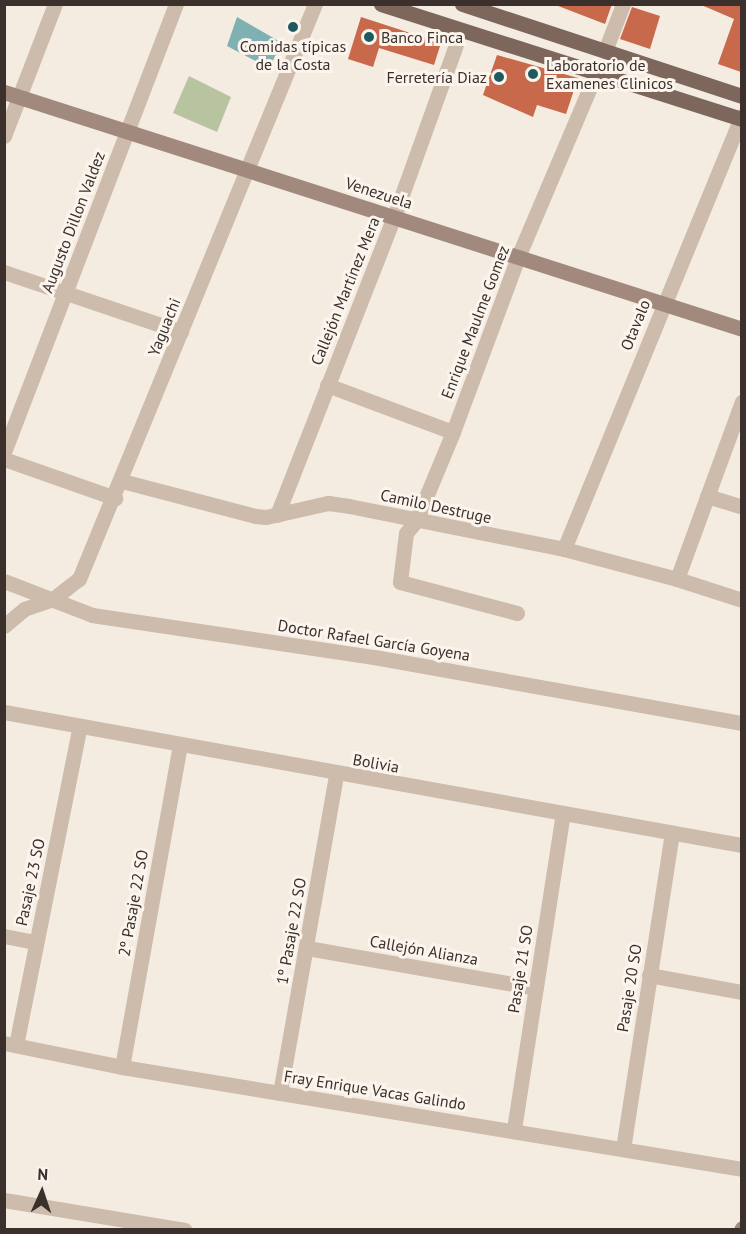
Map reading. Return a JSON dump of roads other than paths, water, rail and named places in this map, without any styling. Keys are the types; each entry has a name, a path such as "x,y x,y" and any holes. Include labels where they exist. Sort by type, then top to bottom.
{"main road":[{"path":"381,4 741,118"},
{"path":"462,4 741,96"}],"street":[{"path":"4,136 12,94 56,4"},
{"name":"Augusto Dillon Valdez","path":"4,452 176,4"},
{"name":"Yaguachi","path":"4,626 24,609 53,599 79,579 122,481 315,4"},
{"path":"605,51 623,4"},
{"name":"Callejón Martínez Mera","path":"277,515 394,217 456,45"},
{"name":"Enrique Maulme Gomez","path":"517,613 404,584 400,579 406,533 416,521 453,432 518,257 596,73"},
{"name":"Venezuela","path":"12,94 741,329"},
{"name":"Otavalo","path":"564,549 741,118"},
{"path":"4,272 66,291 181,332"},
{"path":"327,385 453,432"},
{"path":"677,579 741,401"},
{"path":"4,459 115,498"},
{"name":"Camilo Destruge","path":"122,481 255,516 277,515 328,503 564,549 677,579 741,600"},
{"path":"707,496 741,507"},
{"path":"79,579 80,594 92,615"},
{"name":"Doctor Rafael García Goyena","path":"4,581 92,615 374,657 741,723"},
{"name":"Bolivia","path":"4,712 336,774 741,845"},
{"name":"Pasaje 23 SO","path":"10,1044 36,942 80,726"},
{"name":"2º Pasaje 22 SO","path":"122,1067 180,745"},
{"name":"1º Pasaje 22 SO","path":"280,1093 336,774"},
{"name":"Pasaje 21 SO","path":"514,1129 563,814"},
{"name":"Pasaje 20 SO","path":"623,1149 672,833"},
{"path":"4,936 36,942"},
{"name":"Callejón Alianza","path":"307,948 536,988"},
{"path":"649,975 741,992"},
{"name":"Fray Enrique Vacas Galindo","path":"10,1044 122,1067 514,1129 741,1169"},
{"path":"4,1200 185,1230"}],"water":[{"path":"237,17 282,43 269,68 227,46"}],"place":[{"name":"Comidas típicas de la Costa","path":"293,27"},
{"name":"Banco Finca","path":"369,37"},
{"name":"Laboratorio de Examenes Clinicos","path":"533,74"},
{"name":"Ferretería Diaz","path":"499,77"}]}
